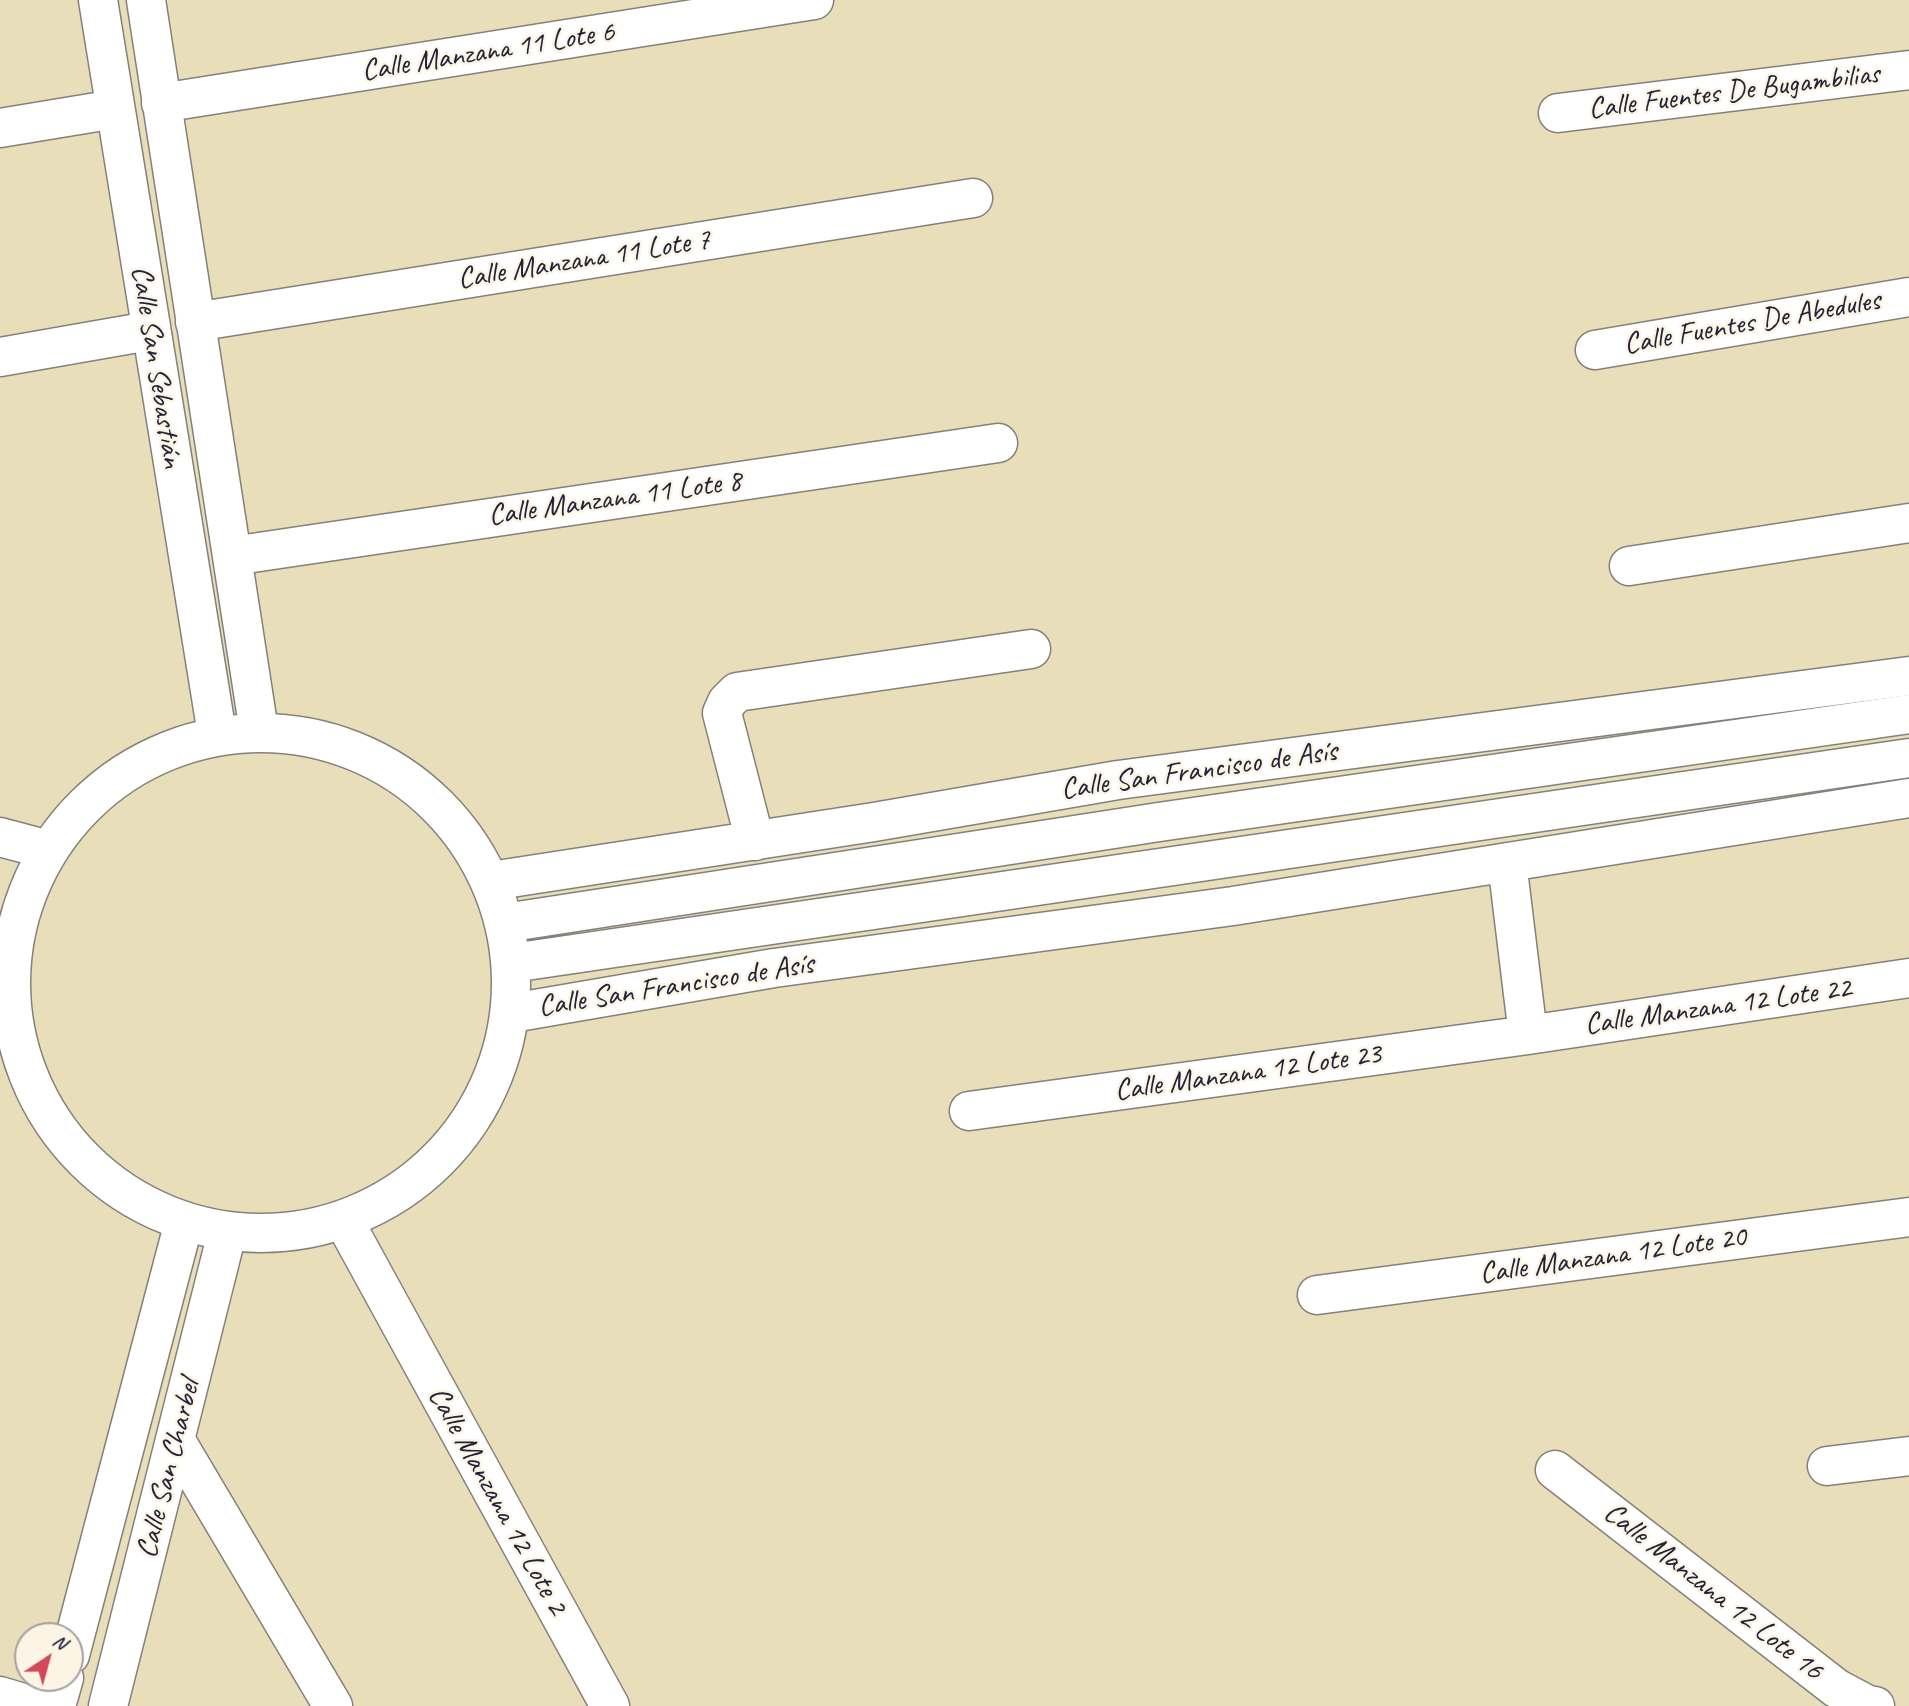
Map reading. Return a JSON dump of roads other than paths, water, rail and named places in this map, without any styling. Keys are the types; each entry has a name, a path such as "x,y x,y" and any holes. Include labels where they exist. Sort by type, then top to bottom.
{"street":[{"name":"Calle San Sebastián","path":"98,0 149,331 217,734"},
{"name":"Calle San Sebastián","path":"146,0 258,731"},
{"name":"Calle Manzana 11 Lote 6","path":"161,103 814,0"},
{"name":"Calle Fuentes De Bugambilias","path":"1558,113 1909,70"},
{"path":"0,128 115,109"},
{"name":"Calle Manzana 11 Lote 7","path":"195,322 973,198"},
{"name":"Calle Fuentes De Abedules","path":"1595,350 1909,296"},
{"path":"0,357 149,331"},
{"name":"Calle Manzana 11 Lote 8","path":"232,556 998,443"},
{"path":"1629,566 1909,523"},
{"path":"755,841 722,713 727,702 737,692 1031,649"},
{"name":"Calle San Francisco de Asís","path":"491,881 755,841 1118,780 1909,676"},
{"name":"Calle San Francisco de Asís","path":"505,923 1158,821 1909,714"},
{"path":"258,731 354,748 435,801 491,881 505,923 512,963 512,1013 487,1099 425,1175 344,1221 287,1234 227,1233 184,1222 111,1185 54,1126 18,1052 4,970 7,922 14,878 119,773 217,734 258,731"},
{"name":"Calle San Francisco de Asís","path":"512,963 1909,758"},
{"name":"Calle San Francisco de Asís","path":"512,1013 774,968 1234,906 1909,798"},
{"path":"0,837 45,849"},
{"path":"1507,862 1528,1035"},
{"name":"Calle Manzana 12 Lote 22","path":"1528,1035 1909,978"},
{"name":"Calle Manzana 12 Lote 23","path":"969,1111 1528,1035"},
{"name":"Calle Manzana 12 Lote 20","path":"1317,1295 1909,1217"},
{"name":"Calle Manzana 12 Lote 2","path":"344,1221 610,1706"},
{"name":"Calle San Charbel","path":"79,1622 184,1222"},
{"name":"Calle San Charbel","path":"108,1706 227,1233"},
{"path":"176,1441 333,1706"},
{"path":"1827,1466 1909,1456"},
{"name":"Calle Manzana 12 Lote 16","path":"1555,1470 1836,1688 1875,1706"},
{"path":"0,1696 33,1706"}]}
